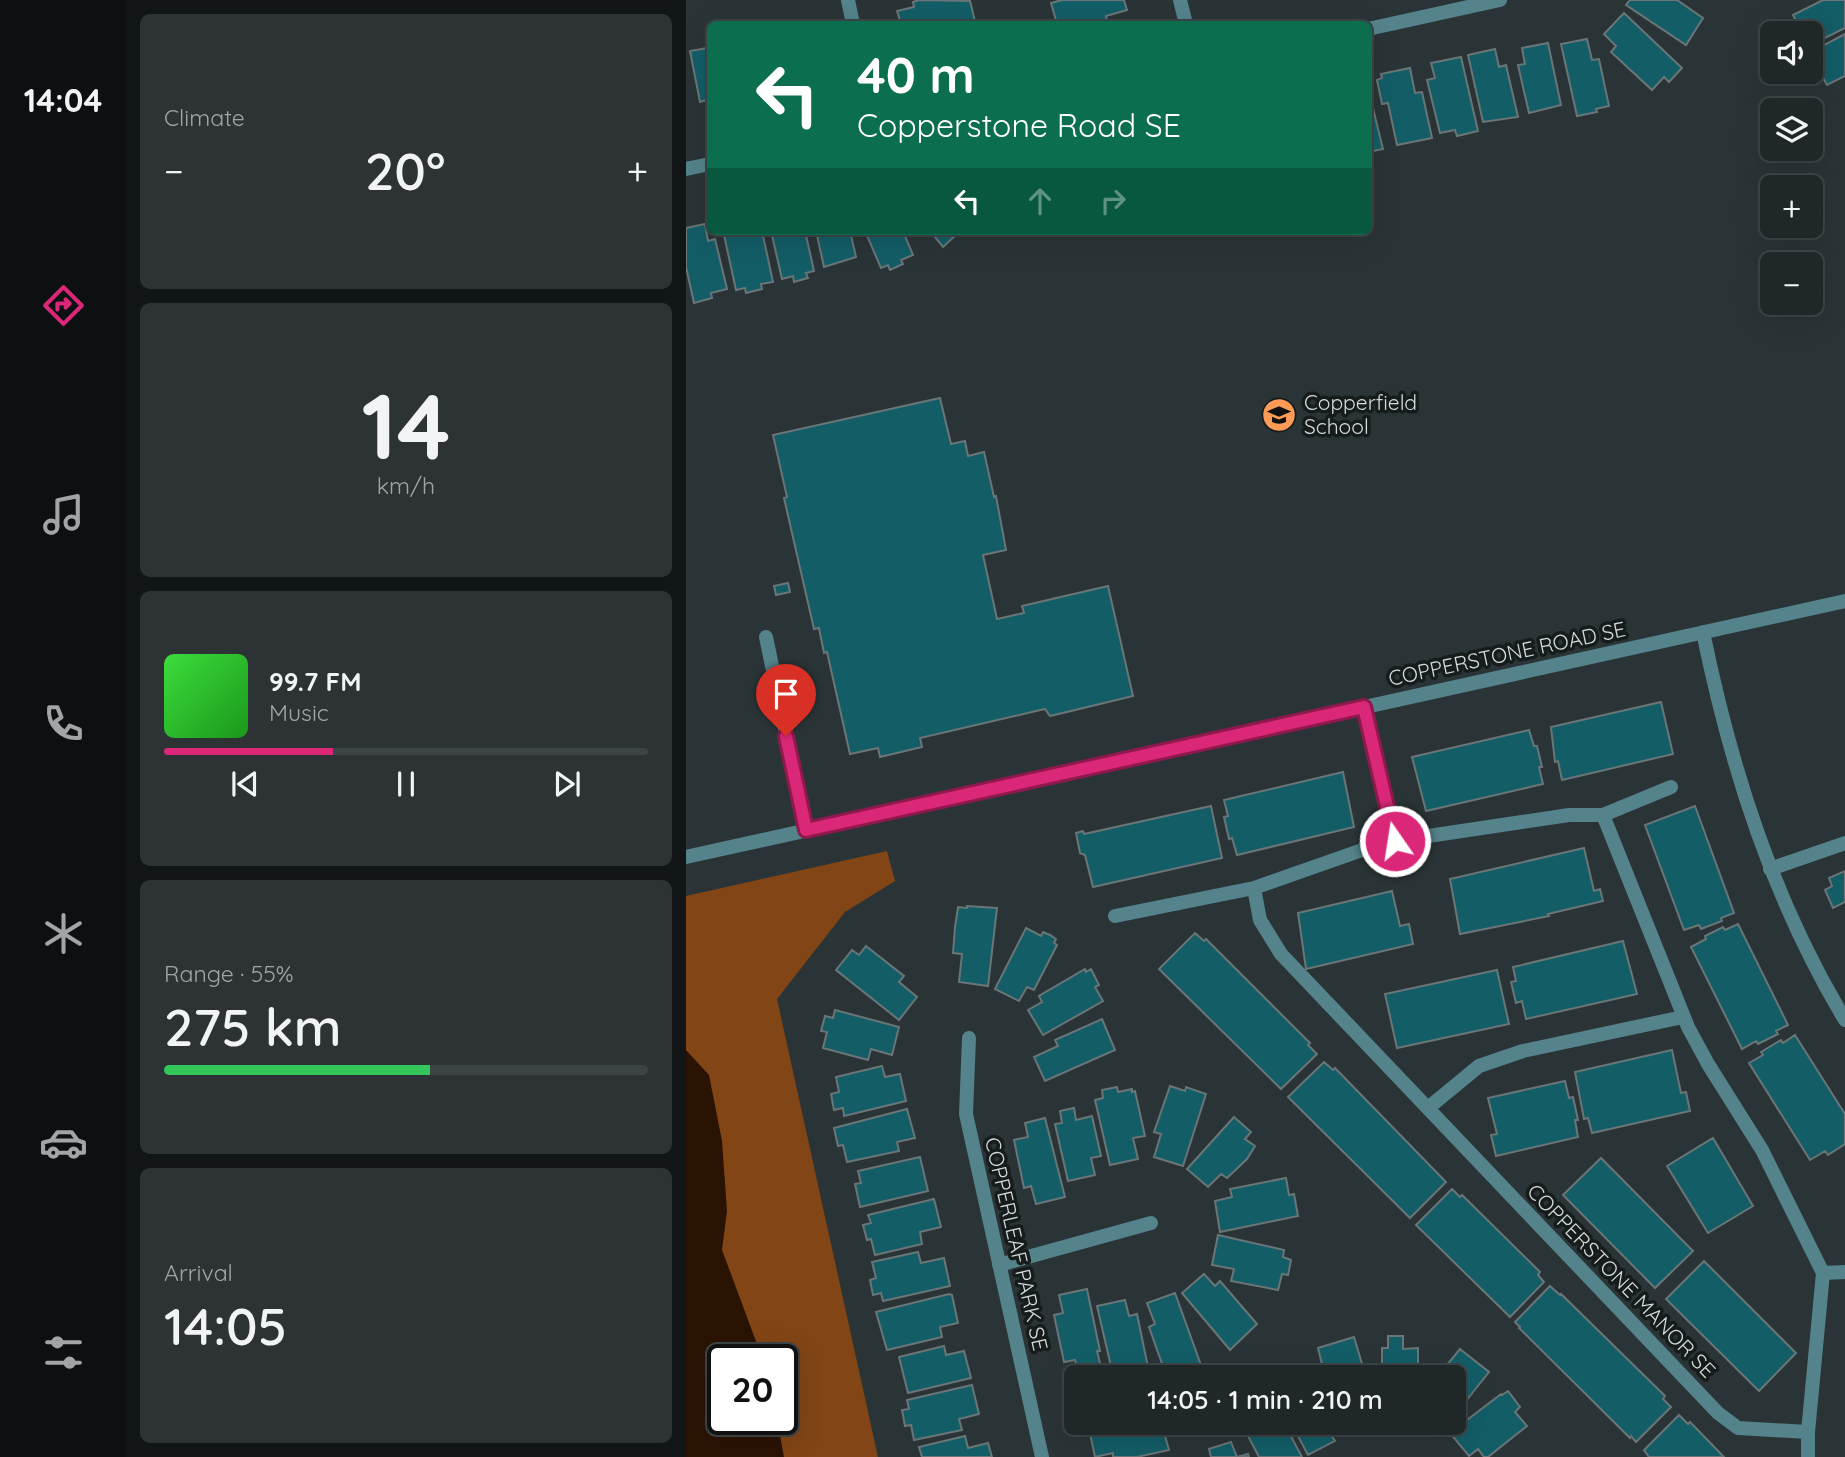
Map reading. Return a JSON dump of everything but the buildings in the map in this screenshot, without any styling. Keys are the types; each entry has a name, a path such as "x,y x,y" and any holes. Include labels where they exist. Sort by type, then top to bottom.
{"street":[{"path":"848,0 852,21"},
{"path":"1180,0 1185,21"},
{"path":"1372,28 1500,0"},
{"path":"686,169 707,165"},
{"name":"COPPERSTONE ROAD SE","path":"686,857 1845,601"},
{"path":"1703,632 1734,763 1770,869 1798,931 1845,1020"},
{"path":"766,637 806,830"},
{"path":"1364,707 1395,841"},
{"path":"1115,916 1254,888 1395,841 1569,815 1603,815 1671,787"},
{"path":"1603,815 1683,1017 1708,1064 1762,1150 1823,1273 1808,1457"},
{"path":"1770,869 1845,843"},
{"name":"COPPERSTONE MANOR SE","path":"1254,888 1259,920 1281,954 1718,1413 1738,1428 1808,1432"},
{"path":"1428,1108 1479,1066 1523,1051 1683,1017"},
{"name":"COPPERLEAF PARK SE","path":"969,1038 966,1114 1042,1457"},
{"path":"999,1265 1151,1223"},
{"path":"1823,1273 1845,1272"}],"shaded area":[{"path":"887,851 895,881 845,912 777,999 878,1457 686,1457 686,896"},
{"path":"686,1050 709,1075 722,1141 727,1211 722,1250 757,1344 707,1344 707,1435 780,1435 784,1457 686,1457"}],"place":[{"name":"Copperfield School","path":"1279,415"}],"route":[{"path":"786,736 806,830 1364,707 1395,841"}]}
